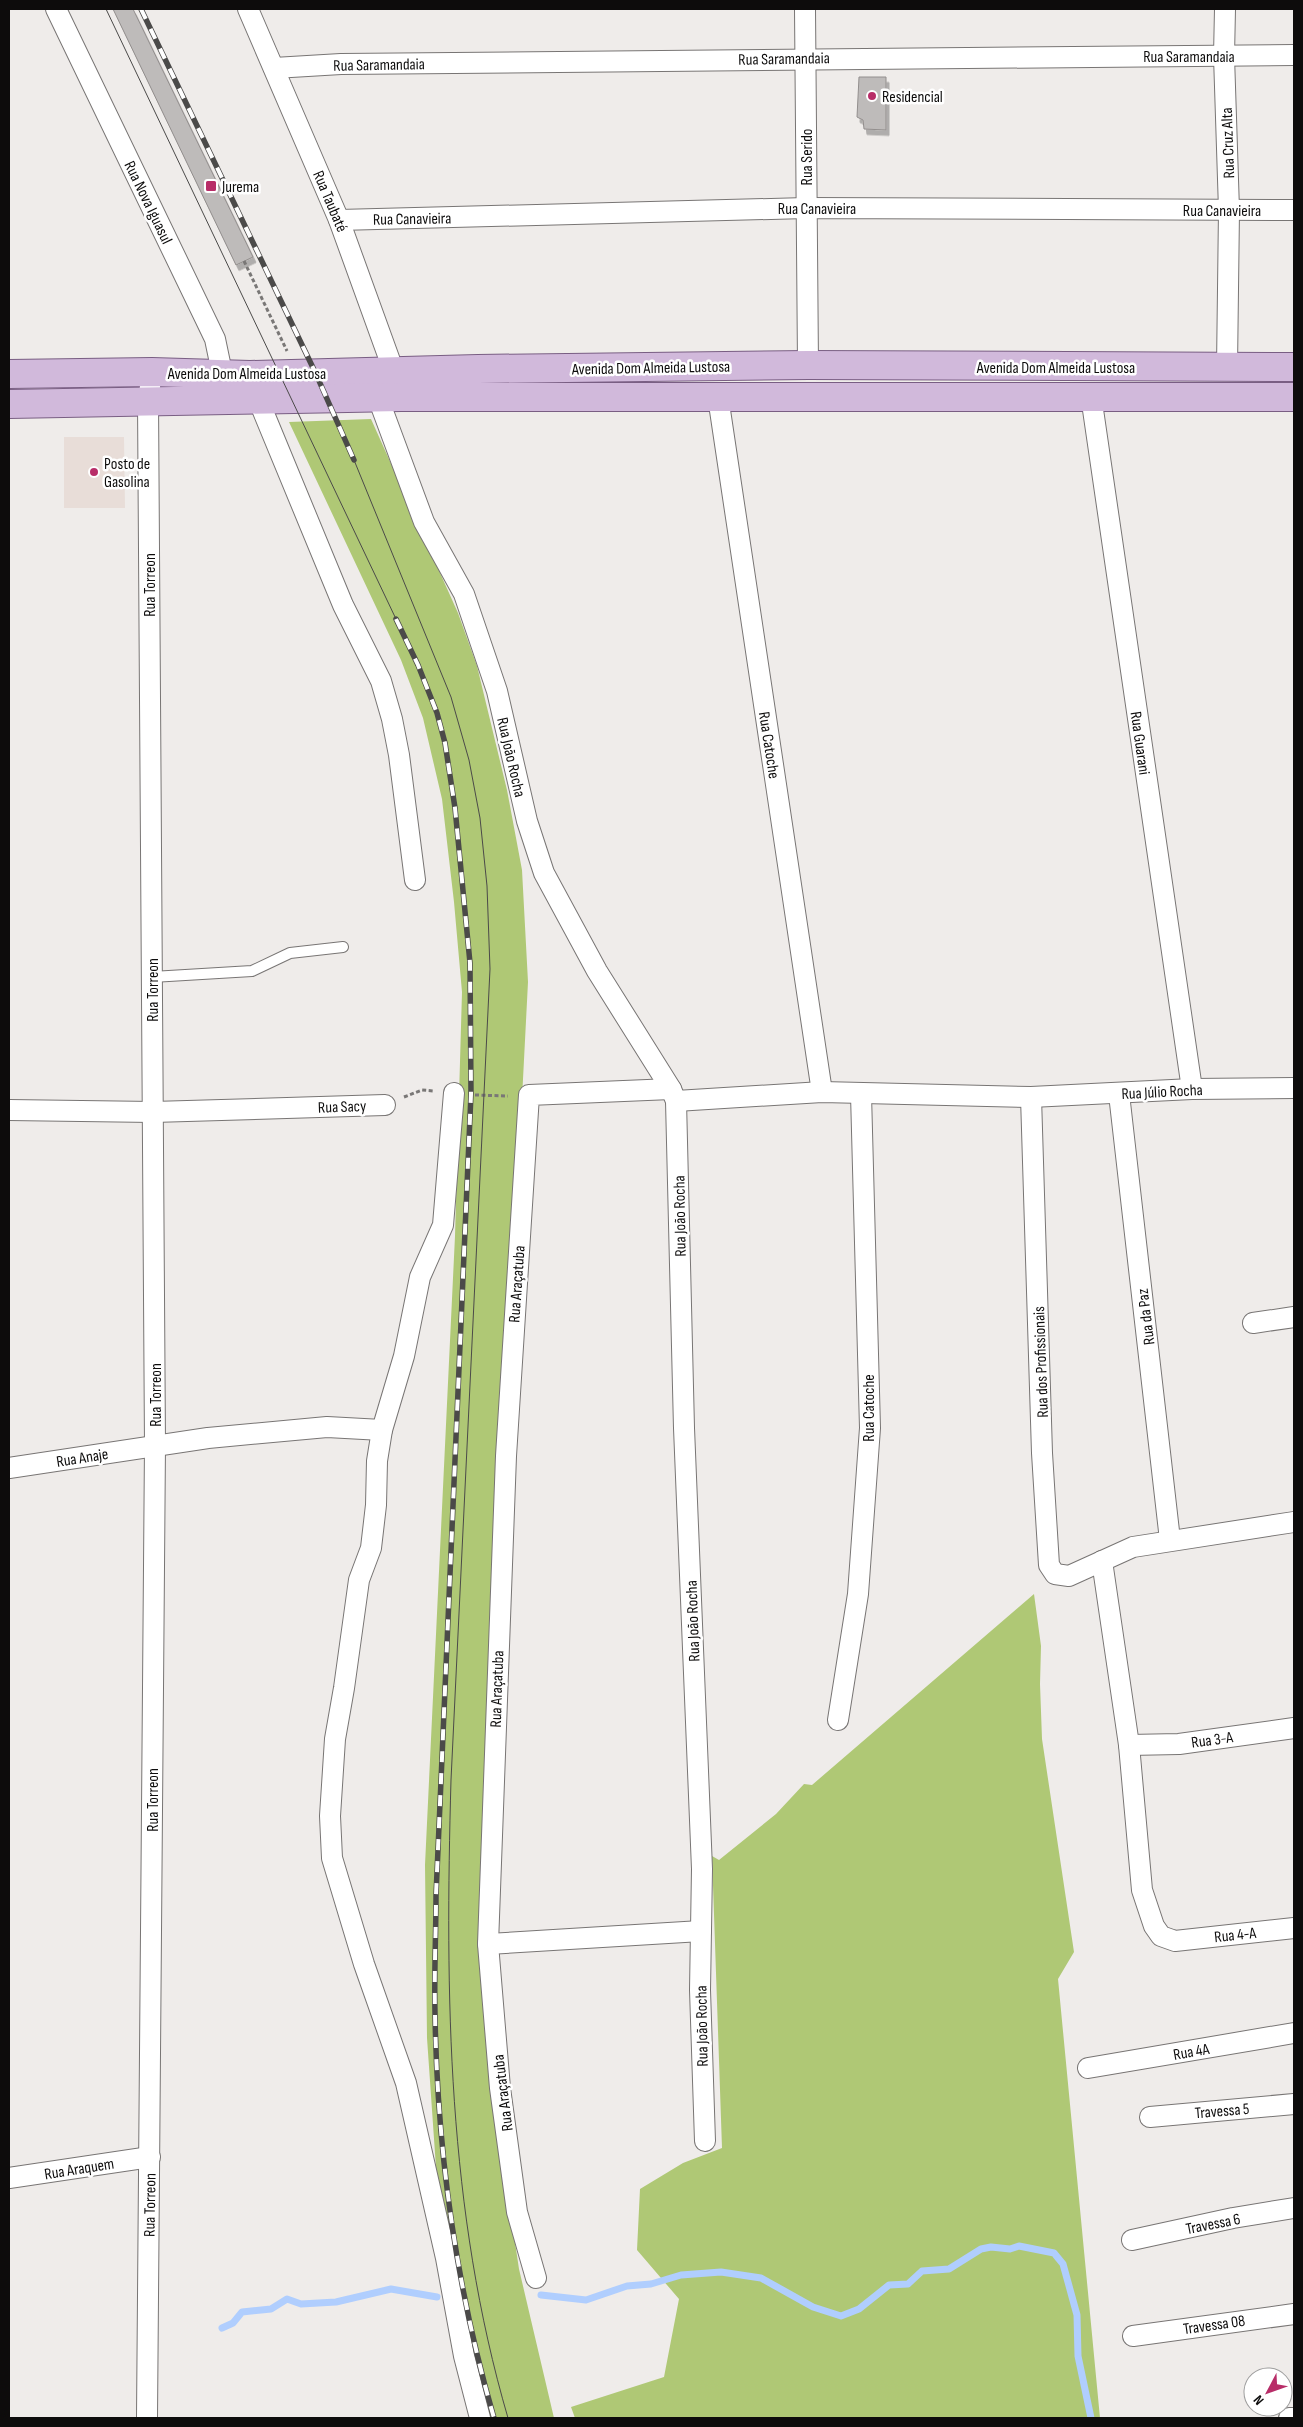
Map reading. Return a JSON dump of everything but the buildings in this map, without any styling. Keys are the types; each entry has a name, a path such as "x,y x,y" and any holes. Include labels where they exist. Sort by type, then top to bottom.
{"main road":[{"name":"Avenida Dom Almeida Lustosa","path":"392,389 808,366 1294,367"},
{"name":"Avenida Dom Almeida Lustosa","path":"9,374 152,372 223,374 253,387 718,397 1294,397"},
{"name":"Avenida Dom Almeida Lustosa","path":"9,404 227,400 253,387"}],"street":[{"name":"Rua Nova Iguasul","path":"56,9 215,339 227,400"},
{"name":"Rua Taubaté","path":"248,9 339,220 392,389"},
{"name":"Rua Serido","path":"805,9 808,366"},
{"name":"Rua Cruz Alta","path":"1225,9 1224,56 1229,210 1228,368"},
{"name":"Rua Saramandaia","path":"274,68 341,64 806,58 1294,55"},
{"name":"Rua Canavieira","path":"339,220 806,208 1294,210"},
{"name":"Rua Torreon","path":"147,2418 155,1445 148,401 152,372"},
{"path":"253,387 343,605 380,681 392,719 399,755 415,880"},
{"name":"Rua João Rocha","path":"392,389 424,522 464,594 498,691 527,822 544,873 597,970 674,1095 684,1428 702,1869 700,1990 705,2141"},
{"name":"Rua Guarani","path":"1091,396 1192,1089"},
{"name":"Rua Catoche","path":"718,397 822,1092"},
{"name":"Rua Júlio Rocha","path":"1031,1097 1192,1089 1294,1088"},
{"path":"529,1095 822,1092 1031,1097"},
{"path":"454,1093 443,1225 420,1277 404,1356 382,1430 377,1461 376,1505 371,1548 359,1580 335,1739 330,1816 332,1858 364,1964 406,2083 446,2258 464,2356 480,2418"},
{"name":"Rua Catoche","path":"838,1720 858,1594 870,1428 861,1094"},
{"name":"Rua da Paz","path":"1119,1094 1170,1540"},
{"name":"Rua Araçatuba","path":"529,1095 506,1456 488,1944 500,2088 516,2203 536,2278"},
{"name":"Rua dos Profissionais","path":"1031,1097 1042,1453 1049,1565 1055,1574 1069,1576 1134,1547 1294,1522"},
{"name":"Rua Sacy","path":"9,1110 153,1112 385,1105"},
{"path":"1253,1323 1294,1317"},
{"name":"Rua Anaje","path":"9,1468 155,1445 327,1427 382,1430"},
{"path":"1102,1561 1129,1745"},
{"name":"Rua 3-A","path":"1129,1745 1179,1744 1294,1728"},
{"name":"Rua 4-A","path":"1129,1745 1142,1890 1154,1926 1166,1939 1175,1941 1294,1928"},
{"path":"488,1944 701,1932"},
{"name":"Rua 4A","path":"1088,2068 1294,2033"},
{"name":"Travessa 5","path":"1150,2117 1294,2104"},
{"name":"Rua Araquem","path":"9,2178 150,2157"},
{"name":"Travessa 6","path":"1132,2240 1232,2218 1294,2208"},
{"name":"Travessa 08","path":"1133,2336 1294,2314"},
{"path":"1289,2418 1294,2418"}],"lane":[{"path":"152,977 252,971 290,952 343,947"}],"path":[{"path":"244,261 276,328"},
{"name":"Rua Sacy","path":"385,1105 422,1090 485,1096 529,1095"}],"shaded area":[{"name":"Posto de Gasolina","path":"64,437 124,437 125,508 64,508"}],"green space":[{"path":"371,419 458,613 477,666 507,790 522,870 528,982 521,1118 492,2090 519,2269 554,2418 483,2418 437,2182 427,2038 425,1865 455,1236 462,992 442,799 423,718 401,660 289,422"},
{"path":"1034,1594 1041,1646 1042,1739 1074,1952 1058,1979 1100,2418 575,2418 571,2407 664,2377 679,2299 637,2250 640,2189 683,2163 722,2148 712,1856 719,1860 776,1814 804,1784 812,1785"}],"waterway":[{"path":"541,2295 586,2300 627,2286 651,2284 681,2275 721,2272 761,2278 813,2307 841,2316 859,2309 889,2285 908,2284 922,2271 949,2269 981,2249 991,2247 1010,2249 1019,2246 1054,2253 1063,2264 1077,2315 1078,2356 1091,2418"},
{"path":"222,2328 233,2323 242,2312 271,2309 287,2299 301,2304 336,2302 391,2289 437,2297"}],"tram line":[{"path":"106,9 396,619"},
{"path":"354,460 451,697 469,760 480,818 487,886 490,969 451,1780 449,1860 450,2021 454,2101 473,2261 488,2340 508,2418"}],"railway":[{"path":"141,9 316,374 354,460"},
{"path":"396,619 418,665 437,713 445,743 455,808 470,963 471,1094 436,1895 435,1998 440,2115 451,2217 469,2319 494,2418"}],"place":[{"name":"Residencial","path":"872,96"},
{"name":"Jurema","path":"211,186"},
{"name":"Posto de Gasolina","path":"94,472"}]}
